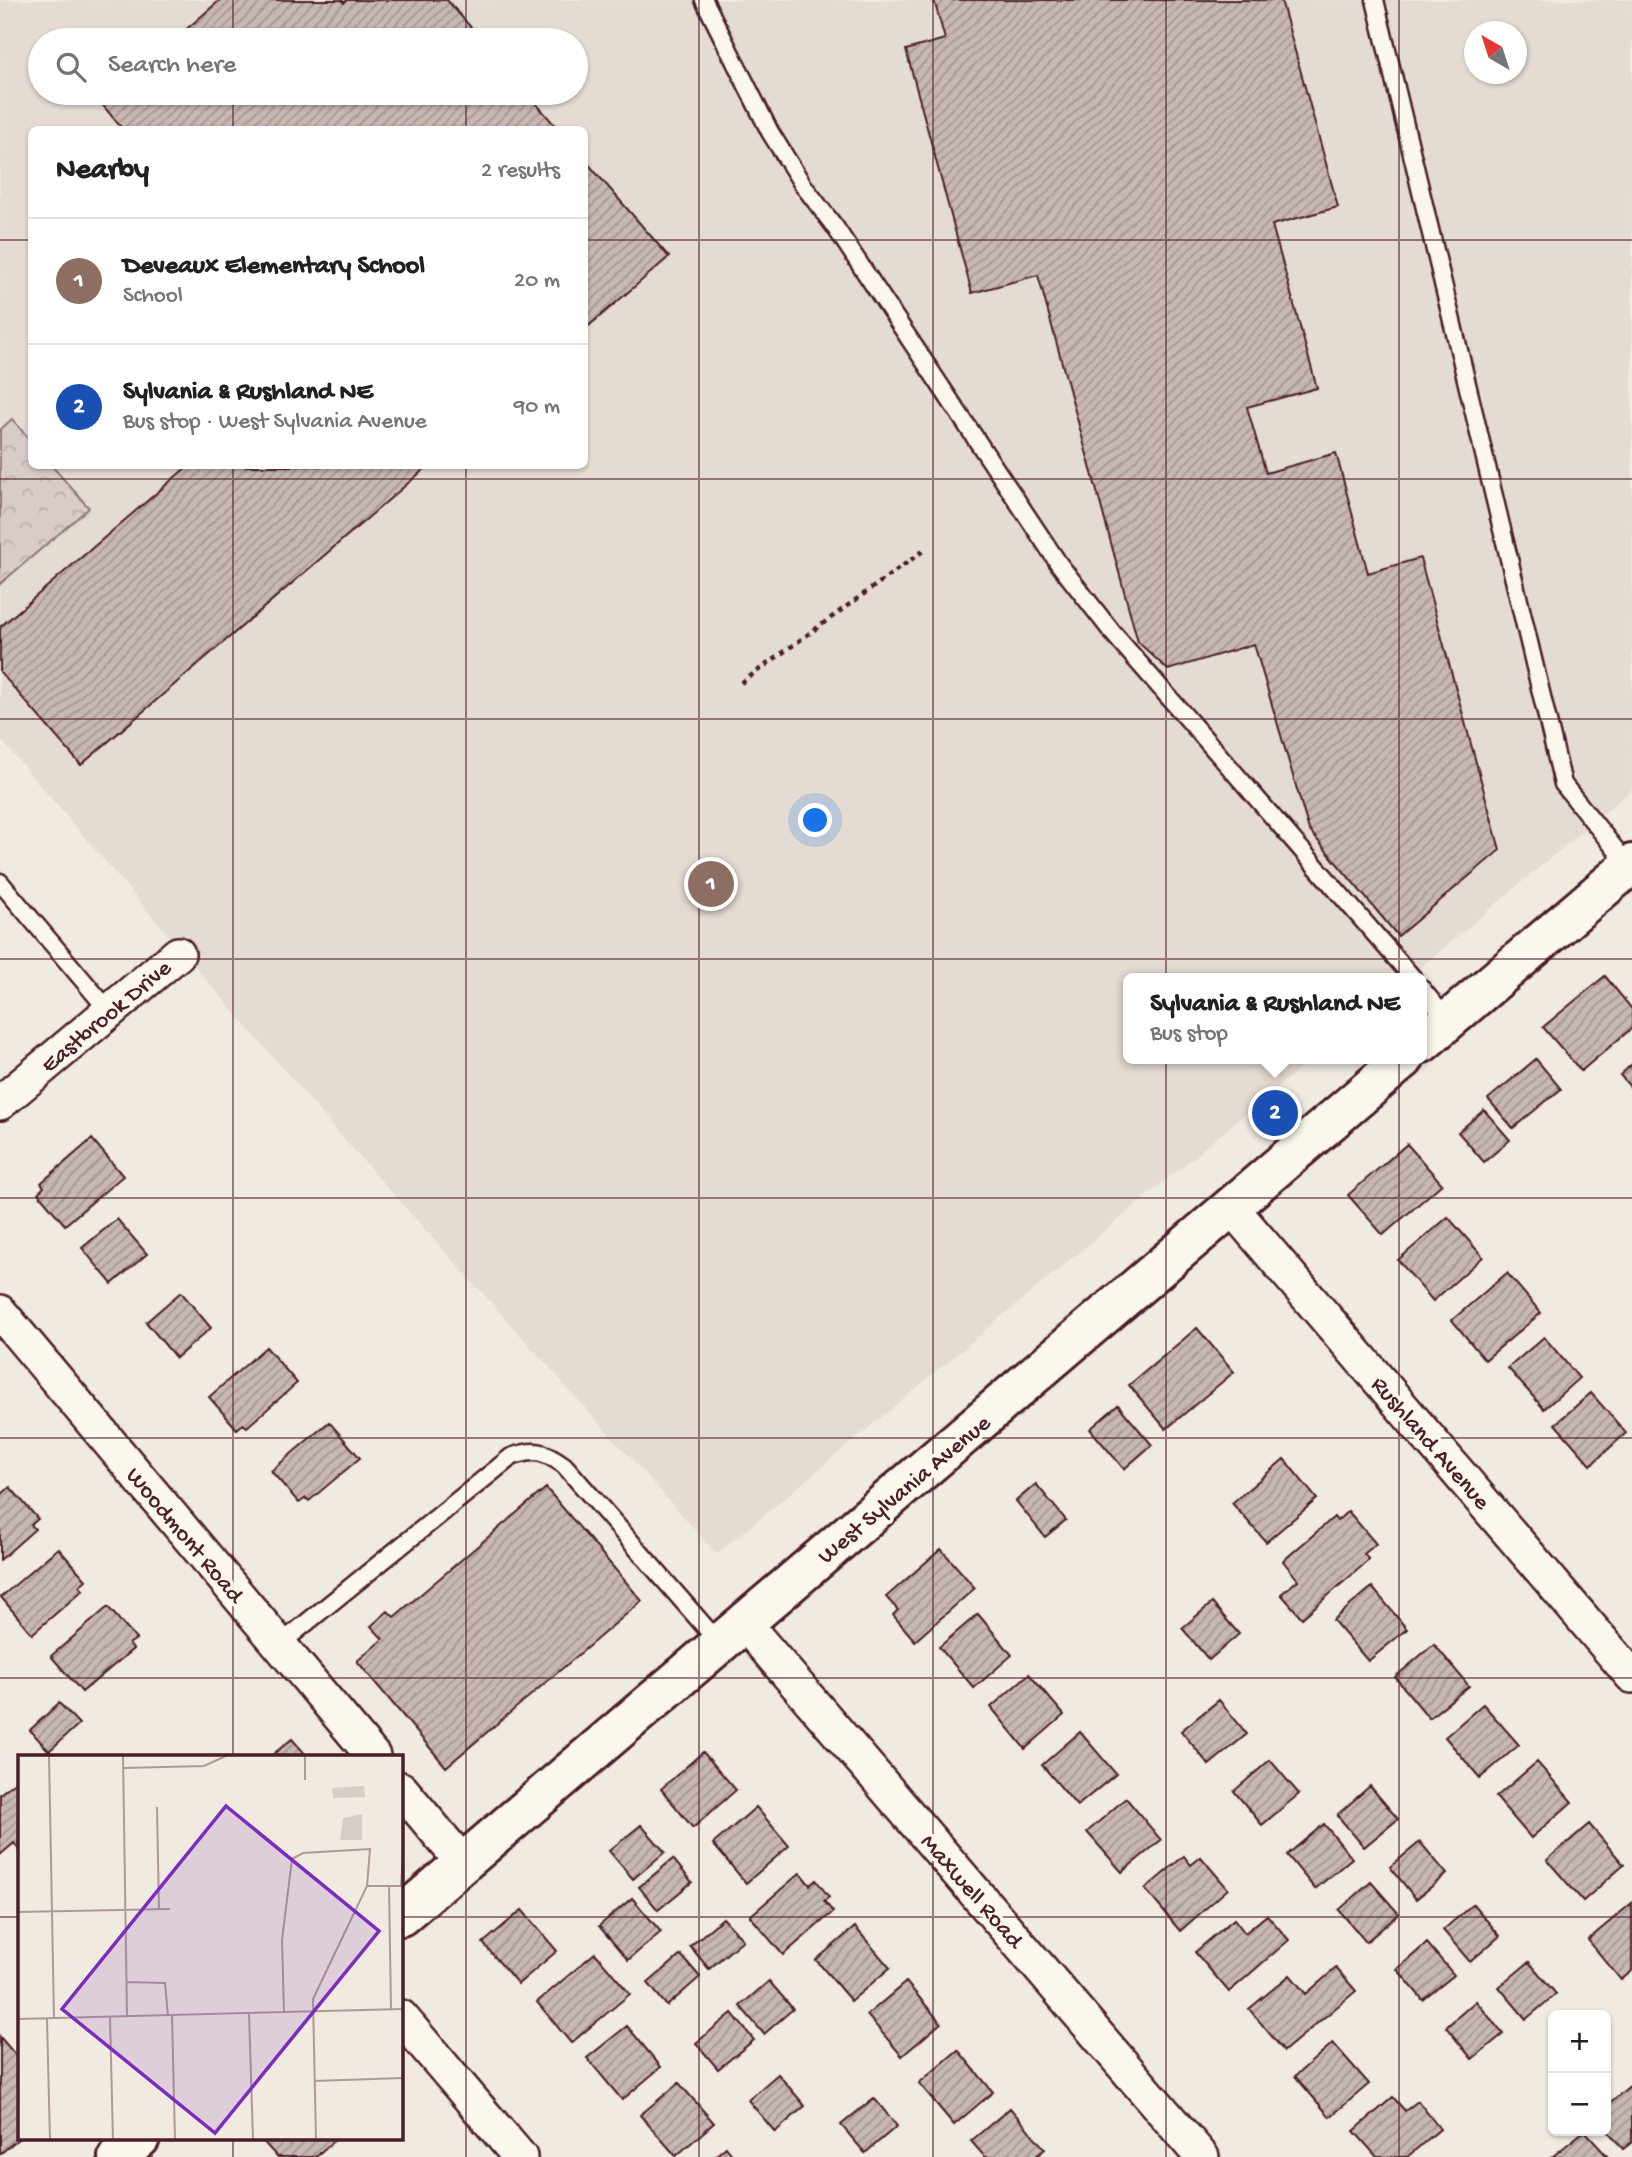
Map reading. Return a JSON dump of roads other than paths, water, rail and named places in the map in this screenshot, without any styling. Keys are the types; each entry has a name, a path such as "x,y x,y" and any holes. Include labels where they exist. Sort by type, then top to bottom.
{"main road":[{"path":"1435,1032 1631,866"},
{"name":"West Sylvania Avenue","path":"402,1915 1398,1064"},
{"path":"118,2157 138,2140"}],"street":[{"name":"Eastbrook Drive","path":"0,1103 178,954"},
{"name":"Rushland Avenue","path":"1231,1207 1632,1676"},
{"name":"Woodmont Road","path":"0,1312 372,1755"},
{"name":"Maxwell Road","path":"732,1633 1202,2157"},
{"path":"402,1791 463,1863"},
{"path":"402,2018 520,2157"}],"lane":[{"path":"704,0 770,132 796,174 843,238 1059,564 1112,632 1408,973"},
{"path":"1376,0 1563,784 1631,866"},
{"path":"0,882 109,1011"},
{"path":"1427,1006 1435,1032"},
{"path":"279,1645 511,1457 527,1451 547,1453 564,1465 732,1633"}],"place":[{"name":"Deveaux Elementary School","path":"711,884"},
{"name":"Sylvania & Rushland NE","path":"1275,1113"}]}
